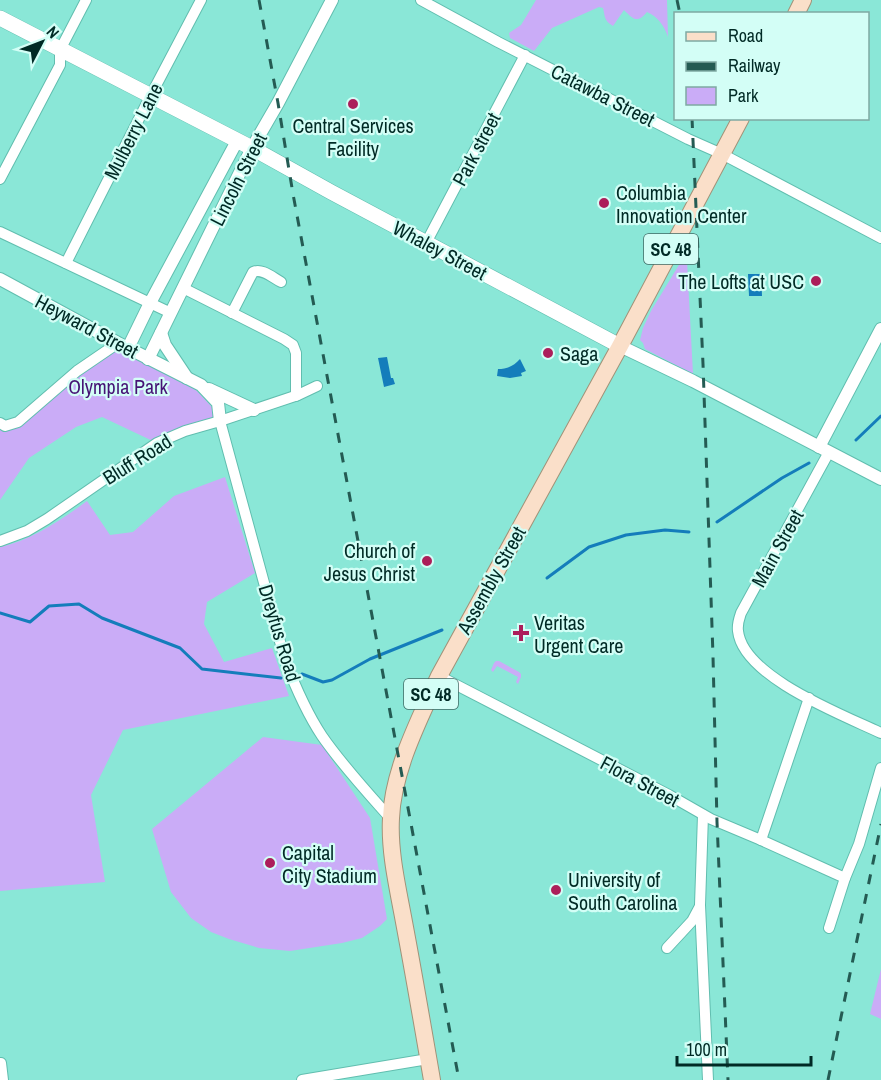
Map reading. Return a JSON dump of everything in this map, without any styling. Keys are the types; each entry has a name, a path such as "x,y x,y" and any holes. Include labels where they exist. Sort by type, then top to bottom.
{"main road":[{"name":"Whaley Street","path":"0,18 252,148 620,346"},
{"name":"Assembly Street","path":"432,1080 394,863 391,819 400,770 413,732 439,676 620,346 740,120"}],"street":[{"path":"0,179 61,63 60,50 86,0"},
{"name":"Mulberry Lane","path":"66,263 201,0"},
{"name":"Lincoln Street","path":"148,359 252,148 332,0"},
{"name":"Catawba Street","path":"421,0 688,139 722,153 881,238"},
{"name":"Park street","path":"426,243 525,55"},
{"name":"Lincoln Street","path":"123,346 150,303 237,141"},
{"path":"0,232 171,313"},
{"path":"232,313 256,270 281,282"},
{"name":"Heyward Street","path":"0,279 188,380 254,410"},
{"path":"183,288 293,345 296,352 296,396"},
{"name":"Main Street","path":"809,698 786,686 756,663 743,646 738,622 824,450 881,328"},
{"path":"161,333 165,345 188,380"},
{"path":"0,423 6,426 18,422 76,371 123,346"},
{"name":"Whaley Street","path":"620,346 693,381 881,479"},
{"path":"201,385 218,404 220,421"},
{"name":"Bluff Road","path":"0,541 27,531 47,519 157,443 185,430 296,396 317,386"},
{"name":"Dreyfus Road","path":"220,421 285,660 294,685 321,735 391,819"},
{"name":"Flora Street","path":"439,676 669,795 703,815 845,878"},
{"path":"761,840 809,698 881,733"},
{"path":"829,928 859,844 881,768"},
{"path":"703,815 700,905 708,1080"},
{"path":"667,948 692,921 700,905"},
{"path":"302,1080 428,1059"},
{"path":"1,1064 3,1080"}],"green space":[{"path":"536,0 667,0 668,37 660,22 647,12 635,19 624,10 613,26 606,20 603,8 599,7 552,28 534,51 510,38 509,33 521,25"},
{"path":"685,255 693,374 645,349 640,340 651,311"},
{"name":"Olympia Park","path":"118,343 141,361 196,390 211,406 220,421 157,443 102,417 76,427 29,458 0,500 0,423 6,426"},
{"path":"225,477 255,573 207,602 204,624 224,662 272,648 289,696 123,730 91,795 105,882 0,891 0,547 35,534 87,501 110,535 133,532 174,496"},
{"path":"496,661 521,674 518,684 516,682 518,677 497,666 493,672 491,670"},
{"name":"Capital City Stadium","path":"263,737 322,745 370,818 387,919 362,938 290,951 259,948 211,932 191,918 171,892 152,829"},
{"path":"881,969 881,1019 870,1014"}],"water":[{"path":"748,274 761,274 762,296 749,296"},
{"path":"387,357 391,378 395,384 384,387 378,358"},
{"path":"520,359 526,371 521,373 522,376 510,378 497,376 498,369 510,367"}],"waterway":[{"path":"856,440 881,416"},
{"path":"717,522 782,478 809,463"},
{"path":"547,578 589,547 626,535 665,530 689,532"},
{"path":"0,613 30,622 49,606 79,604 102,618 180,648 202,669 281,678"},
{"path":"302,674 323,682 332,680 370,659 442,630"}],"railway":[{"path":"259,0 293,194 459,1080"},
{"path":"677,0 680,12"},
{"path":"692,120 728,1080"},
{"path":"828,1080 881,824"}],"place":[{"name":"Central Services Facility","path":"353,104"},
{"name":"Columbia Innovation Center","path":"604,203"},
{"name":"The Lofts at USC","path":"816,281"},
{"name":"Saga","path":"548,353"},
{"name":"Church of Jesus Christ","path":"427,561"},
{"name":"Veritas Urgent Care","path":"521,633"},
{"name":"Capital City Stadium","path":"270,863"},
{"name":"University of South Carolina","path":"556,890"}]}
